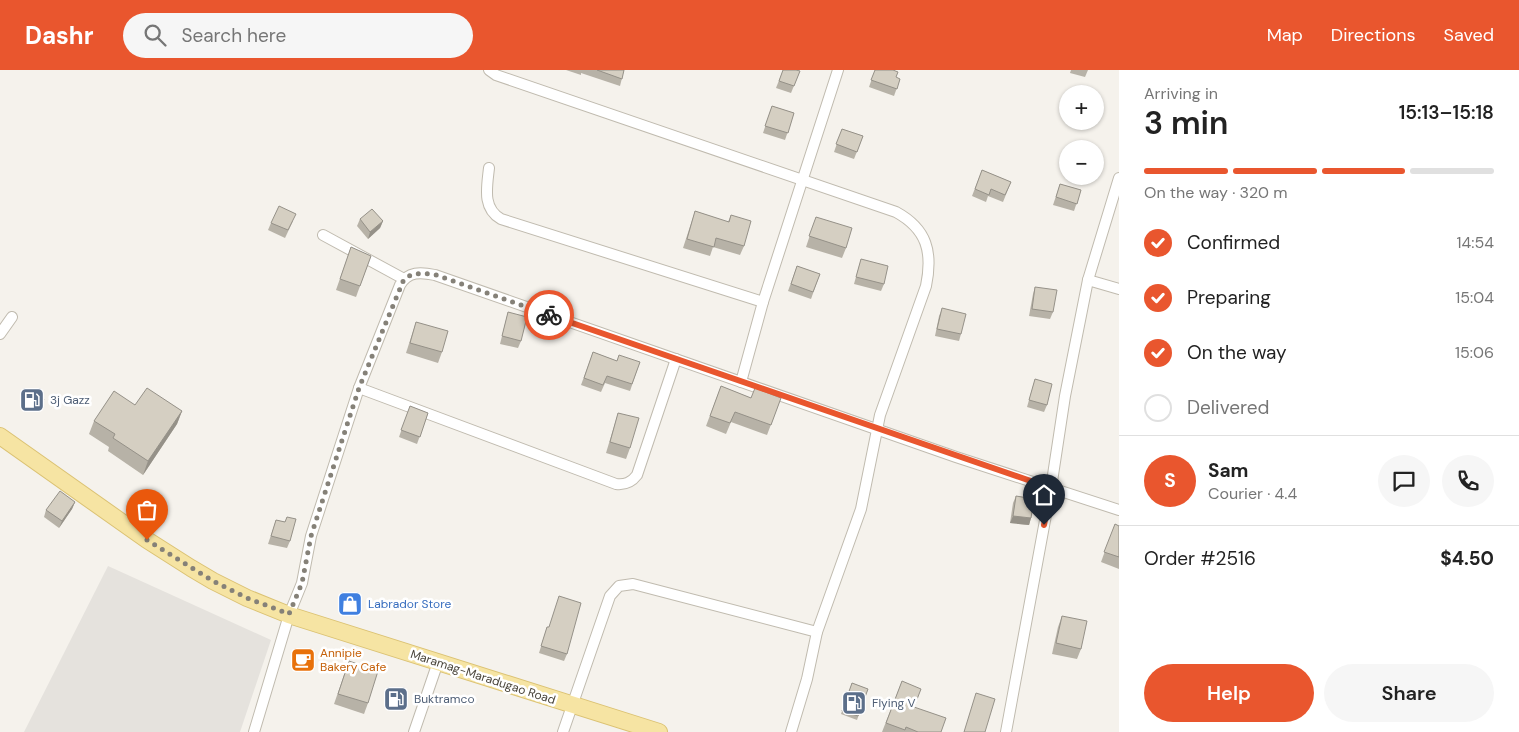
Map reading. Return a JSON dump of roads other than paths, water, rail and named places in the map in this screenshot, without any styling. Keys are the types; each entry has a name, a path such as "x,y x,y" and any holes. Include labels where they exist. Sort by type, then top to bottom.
{"main road":[{"name":"Maramag-Maradugao Road","path":"0,436 147,540 213,581 247,598 289,614 659,732"}],"street":[{"path":"489,70 496,75 896,212 907,218 920,231 928,247 929,273 926,286 885,399 876,429 861,509 817,632 807,679 791,732"},
{"path":"741,382 763,302 838,70"},
{"path":"489,168 488,200 494,215 501,219 763,302"},
{"path":"1006,732 1051,488 1065,396 1088,280 1119,178"},
{"path":"323,235 404,279"},
{"path":"254,732 289,614 302,583 311,536 359,388 404,279 416,273 436,275 876,429 1119,510"},
{"path":"1088,280 1119,288"},
{"path":"0,334 12,317"},
{"path":"359,388 622,485 633,480 637,475 676,359"},
{"path":"563,732 610,596 618,586 633,584 817,632"},
{"path":"414,732 438,662"}],"place":[{"name":"3j Gazz","path":"32,400"},
{"name":"Labrador Store","path":"350,604"},
{"name":"Annipie Bakery Cafe","path":"303,660"},
{"name":"Buktramco","path":"396,699"},
{"name":"Flying V","path":"854,703"}]}
